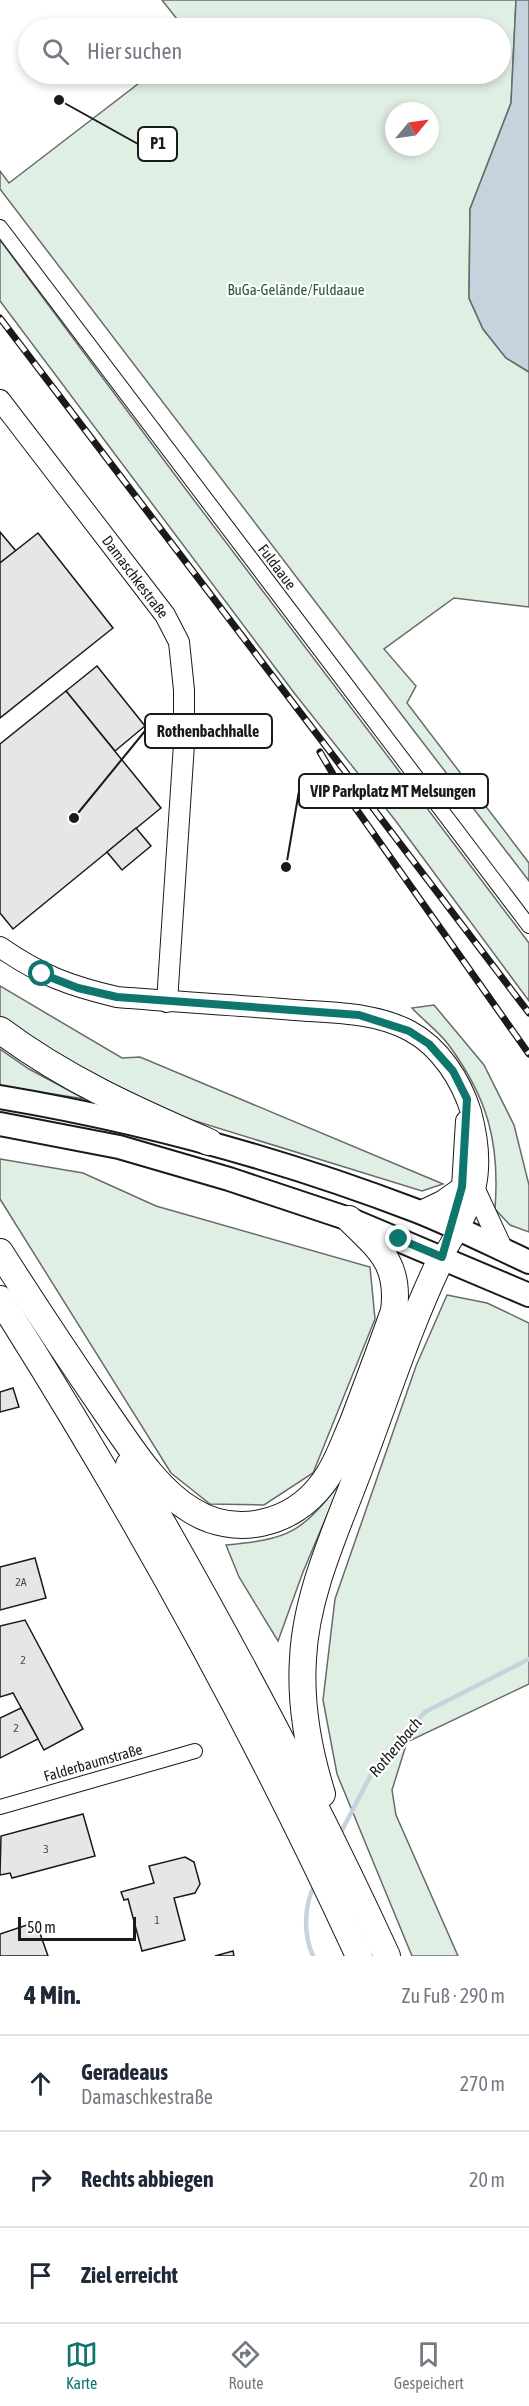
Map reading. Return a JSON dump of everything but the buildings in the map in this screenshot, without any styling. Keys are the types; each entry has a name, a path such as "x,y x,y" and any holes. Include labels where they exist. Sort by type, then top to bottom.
{"highway":[{"path":"0,1030 33,1055 87,1086 125,1106 209,1142"},
{"path":"61,1348 122,1435 157,1479 189,1509 216,1523 232,1526 266,1523 284,1515 313,1496 338,1458 394,1311 397,1292 392,1268 383,1252 349,1219"},
{"path":"0,1252 61,1348 207,1599 337,1846 387,1956"},
{"path":"337,1846 316,1778 307,1728 303,1660 307,1623 341,1518 442,1257"},
{"path":"0,1299 102,1465 178,1601 265,1764 359,1956"}],"main road":[{"path":"0,1097 138,1124 209,1142 291,1167 419,1212 529,1262"},
{"path":"0,1124 119,1147 349,1219 529,1295"}],"street":[{"name":"Fuldaaue","path":"0,227 529,926"},
{"name":"Damaschkestraße","path":"0,400 165,615 178,642 184,690 184,744 167,1002"},
{"path":"0,947 42,974 78,988 117,997 359,1015 409,1031 429,1044 453,1071 467,1099 469,1189 442,1257"},
{"path":"419,1212 469,1189"},
{"path":"469,1189 503,1250"},
{"name":"Falderbaumstraße","path":"0,1807 195,1751"}],"green space":[{"name":"BuGa-Gelände/Fuldaaue","path":"162,0 516,0 511,103 470,209 469,298 483,329 506,358 529,372 529,607 454,598 384,649 416,686 407,703 529,863 529,881 0,189 0,171 9,183 138,84 511,84 511,18 176,18"},
{"path":"0,240 529,943 529,1001 395,820 295,694 0,301"},
{"path":"0,986 122,1058 140,1057 443,1184 422,1191 141,1102 94,1077 0,1018"},
{"path":"434,1005 484,1065 514,1125 529,1185 529,1232 510,1225 495,1209 493,1142 482,1103 473,1083 448,1044 412,1008"},
{"path":"0,1049 29,1069 85,1099 0,1086"},
{"path":"0,1159 83,1173 156,1206 370,1267 375,1319 313,1473 264,1505 210,1504 171,1473 0,1199"},
{"path":"447,1295 487,1303 529,1323 529,1684 407,1742 392,1790 396,1815 458,1956 412,1956 337,1774 323,1700 335,1599 416,1366"},
{"path":"341,1482 303,1572 278,1641 239,1577 226,1545 265,1540 292,1530 315,1513"}],"shaded area":[{"path":"516,0 529,0 529,372 506,358 483,329 469,298 470,209 511,103"}],"waterway":[{"name":"Rothenbach","path":"339,1836 375,1767 425,1712 529,1659"},
{"name":"Rothenbach","path":"313,1956 306,1920 311,1892 315,1884"}],"railway":[{"path":"0,318 529,1013"},
{"path":"320,752 340,786 529,1054"}],"place":[{"name":"P1","path":"59,100"},
{"name":"Rothenbachhalle","path":"74,818"},
{"name":"VIP Parkplatz MT Melsungen","path":"286,867"}],"route":[{"path":"42,974 78,988 117,997 359,1015 409,1031 429,1044 453,1071 467,1099 462,1187 442,1257 399,1239"}]}
